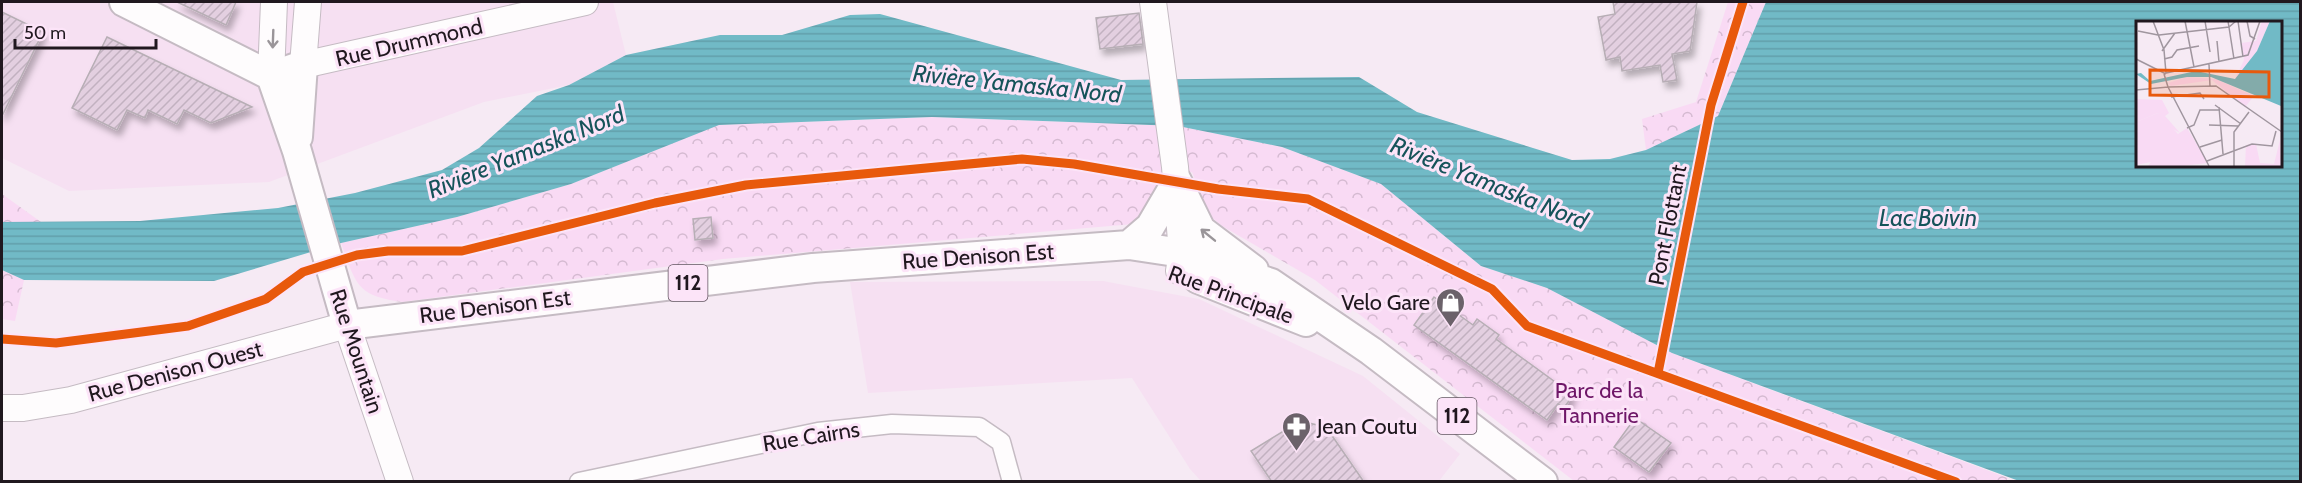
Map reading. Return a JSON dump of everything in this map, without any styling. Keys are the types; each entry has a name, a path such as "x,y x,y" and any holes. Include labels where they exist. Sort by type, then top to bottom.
{"main road":[{"path":"124,2 271,76 303,65"},
{"name":"Rue Mountain","path":"297,151 303,65"},
{"name":"Rue Mountain","path":"271,76 297,151 347,325"},
{"path":"1129,245 1150,227 1176,174"},
{"path":"1176,174 1201,230 1271,283"},
{"name":"Rue Denison Est","path":"347,325 813,268 1129,245 1180,262 1271,283 1356,342 1543,482"},
{"name":"Rue Principale","path":"1031,253 1120,261 1180,262 1356,342"}],"street":[{"path":"271,76 274,2"},
{"path":"303,65 308,2"},
{"name":"Rue Drummond","path":"303,65 585,2"},
{"path":"1153,2 1176,174 1180,262"},
{"name":"Rue Denison Ouest","path":"2,408 23,408 70,400 347,325"},
{"name":"Rue Mountain","path":"347,325 400,482"},
{"name":"Rue Cairns","path":"579,482 818,432 892,424 979,427 1000,442 1012,482"}],"shaded area":[{"path":"2,2 613,2 626,55 569,85 484,102 269,182 69,191 2,158"},
{"path":"1103,281 1199,299 1363,376 1460,454 1439,481 1201,481 1190,469 1132,378 868,393 850,282"}],"green space":[{"path":"1728,2 1766,2 1718,116 1646,150 1642,119 1696,102"},
{"name":"Parc de la Tannerie","path":"932,117 1178,126 1282,147 1381,184 1481,266 1547,288 1672,353 2008,478 2005,482 1574,481 1315,280 1222,226 1210,216 1192,172 1171,176 1134,224 723,259 403,302 376,296 360,286 350,269 341,243 457,217 571,184 718,125"},
{"path":"2,194 41,222 2,222"},
{"path":"2,270 24,280 15,321 2,319"}],"water":[{"name":"Lac Boivin","path":"1766,2 2300,2 2300,481 2019,481 1672,353 1547,288 1481,266 1381,184 1282,147 1178,126 932,117 719,125 571,184 457,217 341,243 214,281 24,280 2,270 2,222 140,221 278,208 355,193 442,170 479,148 537,96 569,85 626,55 720,35 782,35 850,15 880,14 1121,80 1359,77 1417,112 1572,160 1610,159 1646,150 1718,116"}],"building":[{"path":"177,2 236,2 226,25"},
{"path":"1613,2 1697,2 1690,51 1672,54 1677,80 1663,82 1660,65 1622,71 1620,57 1606,60 1598,17 1615,14"},
{"path":"2,12 43,32 2,116"},
{"path":"1139,13 1143,44 1100,49 1096,18"},
{"path":"107,37 252,107 211,123 184,110 177,124 148,110 145,118 127,110 117,130 72,108"},
{"path":"711,217 713,238 695,240 693,219"},
{"path":"1434,297 1473,325 1477,319 1499,335 1496,339 1573,395 1564,408 1558,404 1547,420 1414,325"},
{"path":"1635,418 1671,443 1649,472 1614,447"},
{"path":"1300,421 1326,427 1364,482 1272,482 1251,451"}],"cycle path":[{"name":"Pont Flottant","path":"1658,373 1711,105 1743,2"},
{"path":"2,339 56,343 188,326 266,299 303,272 357,255 388,251 462,251 655,203 746,185 1022,159 1074,164 1218,189 1308,199 1492,289 1527,326 1956,482"}],"place":[{"name":"Velo Gare","path":"1451,328"},
{"name":"Jean Coutu","path":"1296,452"}],"water label":[{"name":"Rivière Yamaska Nord","path":"1017,84"},
{"name":"Rivière Yamaska Nord","path":"526,152"},
{"name":"Rivière Yamaska Nord","path":"1489,183"}]}
